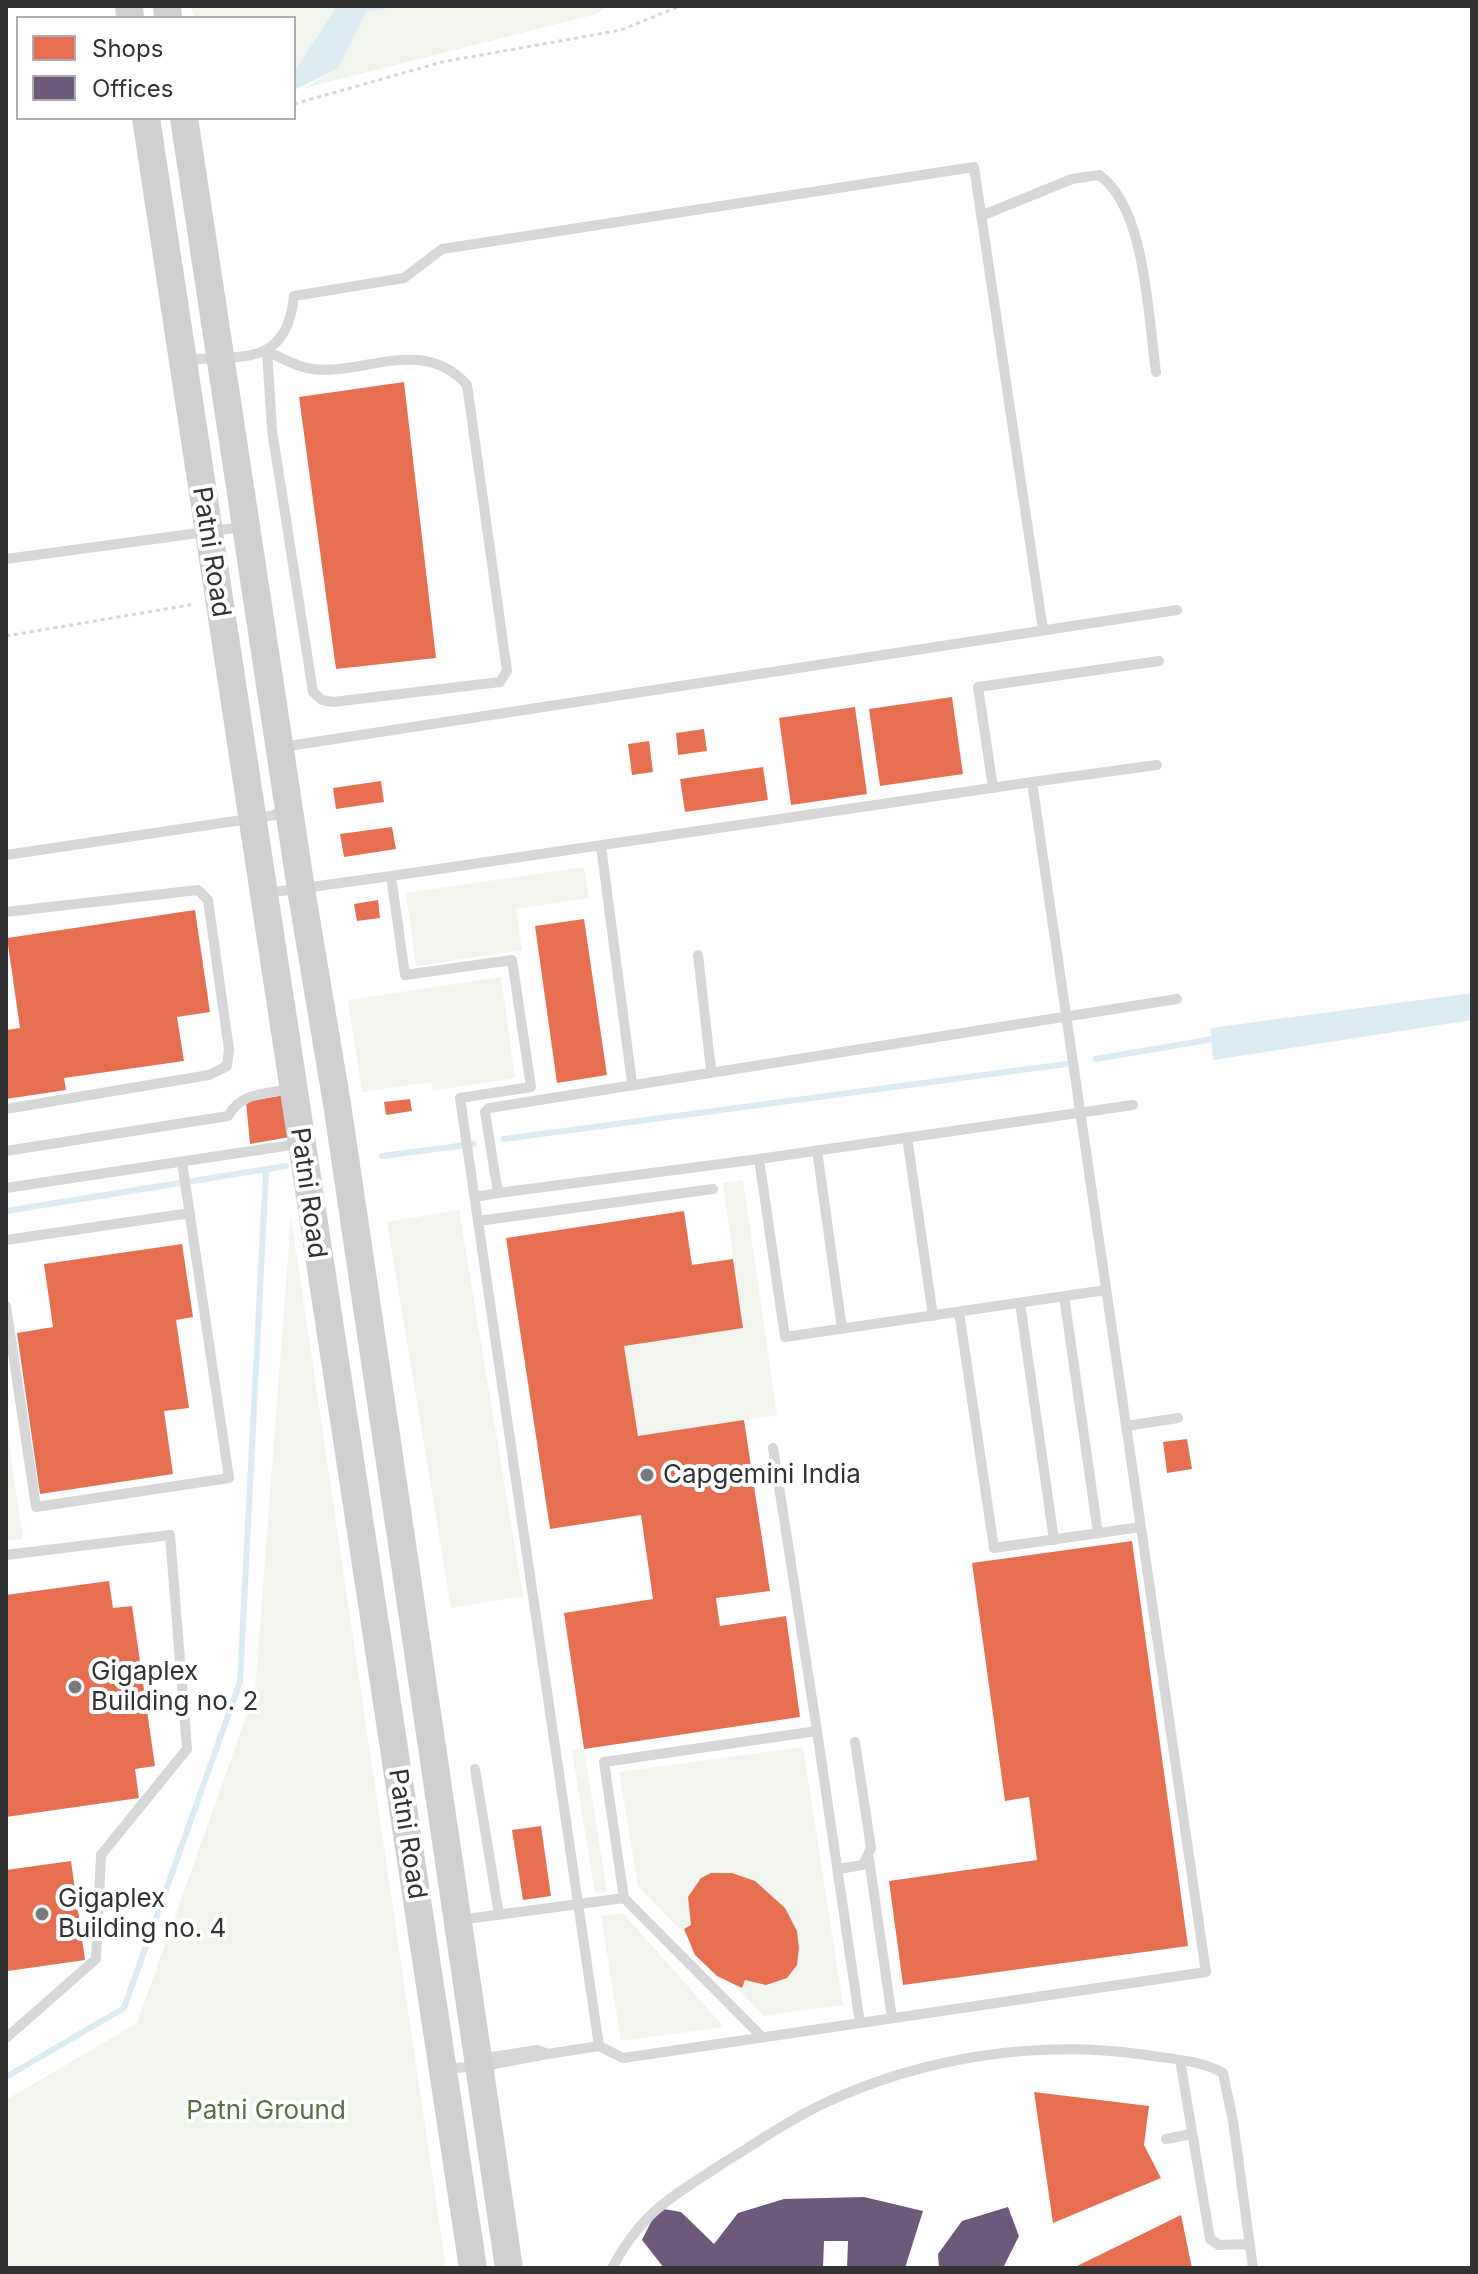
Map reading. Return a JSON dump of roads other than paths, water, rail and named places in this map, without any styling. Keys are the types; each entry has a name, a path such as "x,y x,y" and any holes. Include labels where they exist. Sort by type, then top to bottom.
{"main road":[{"name":"Patni Road","path":"146,120 473,2268"},
{"name":"Patni Road","path":"184,120 289,813 337,1104 509,2268"}],"lane":[{"path":"267,351 287,329 294,296 404,278 442,249 974,167 1043,630"},
{"path":"981,216 1072,179 1099,175 1113,185 1124,201 1136,240 1156,372"},
{"path":"182,360 267,351 309,369 407,358 458,375 467,385 507,671 500,682 333,702 322,700 313,692 272,430 267,351"},
{"path":"6,559 245,526"},
{"path":"279,747 1177,610"},
{"path":"993,788 978,687 1159,661"},
{"path":"263,894 1157,765"},
{"path":"443,2069 599,2046 623,2058 1206,1972 1032,782"},
{"path":"6,855 289,813"},
{"path":"601,846 632,1083"},
{"path":"391,876 405,975 512,960 531,1087 460,1098 599,2046"},
{"path":"6,912 198,890 208,900 229,1050 227,1066 209,1075 6,1109"},
{"path":"698,955 711,1070"},
{"path":"498,1193 486,1122 489,1108 711,1070 1177,999"},
{"path":"6,1151 228,1116 237,1102 249,1096 293,1089"},
{"path":"474,1192 498,1193 759,1159 1133,1105"},
{"path":"907,1137 933,1316"},
{"path":"6,1188 300,1144"},
{"path":"817,1150 842,1329"},
{"path":"759,1159 785,1337 1106,1290"},
{"path":"6,1306 36,1507 229,1478 182,1162"},
{"path":"478,1221 713,1189"},
{"path":"6,1240 190,1213"},
{"path":"1064,1296 1098,1533"},
{"path":"1020,1303 1054,1540"},
{"path":"959,1312 994,1548 1141,1527"},
{"path":"1126,1426 1178,1418"},
{"path":"773,1448 860,2023"},
{"path":"6,1555 170,1535 187,1749 101,1855 96,1959 6,2038"},
{"path":"762,2037 624,1898 604,1762 817,1731"},
{"path":"855,1742 892,2018"},
{"path":"475,1769 499,1915"},
{"path":"838,1869 863,1865 869,1859"},
{"path":"457,1920 624,1898"},
{"path":"612,2268 630,2234 653,2209 799,2116 852,2092 934,2066 1020,2051 1117,2051 1180,2060 1217,2070 1226,2077 1253,2268"},
{"path":"1180,2060 1210,2239 1219,2245 1249,2244"},
{"path":"1166,2139 1192,2134"}],"waterway":[{"path":"1096,1059 1219,1038"},
{"path":"504,1139 1066,1064"},
{"path":"382,1156 474,1144"},
{"path":"6,1211 286,1166"},
{"path":"6,2077 124,2008 240,1682 266,1171"}],"place":[{"name":"Capgemini India","path":"647,1475"},
{"name":"Gigaplex Building no. 2","path":"75,1687"},
{"name":"Gigaplex Building no. 4","path":"42,1914"}],"park label":[{"name":"Patni Ground","path":"266,2111"}]}
